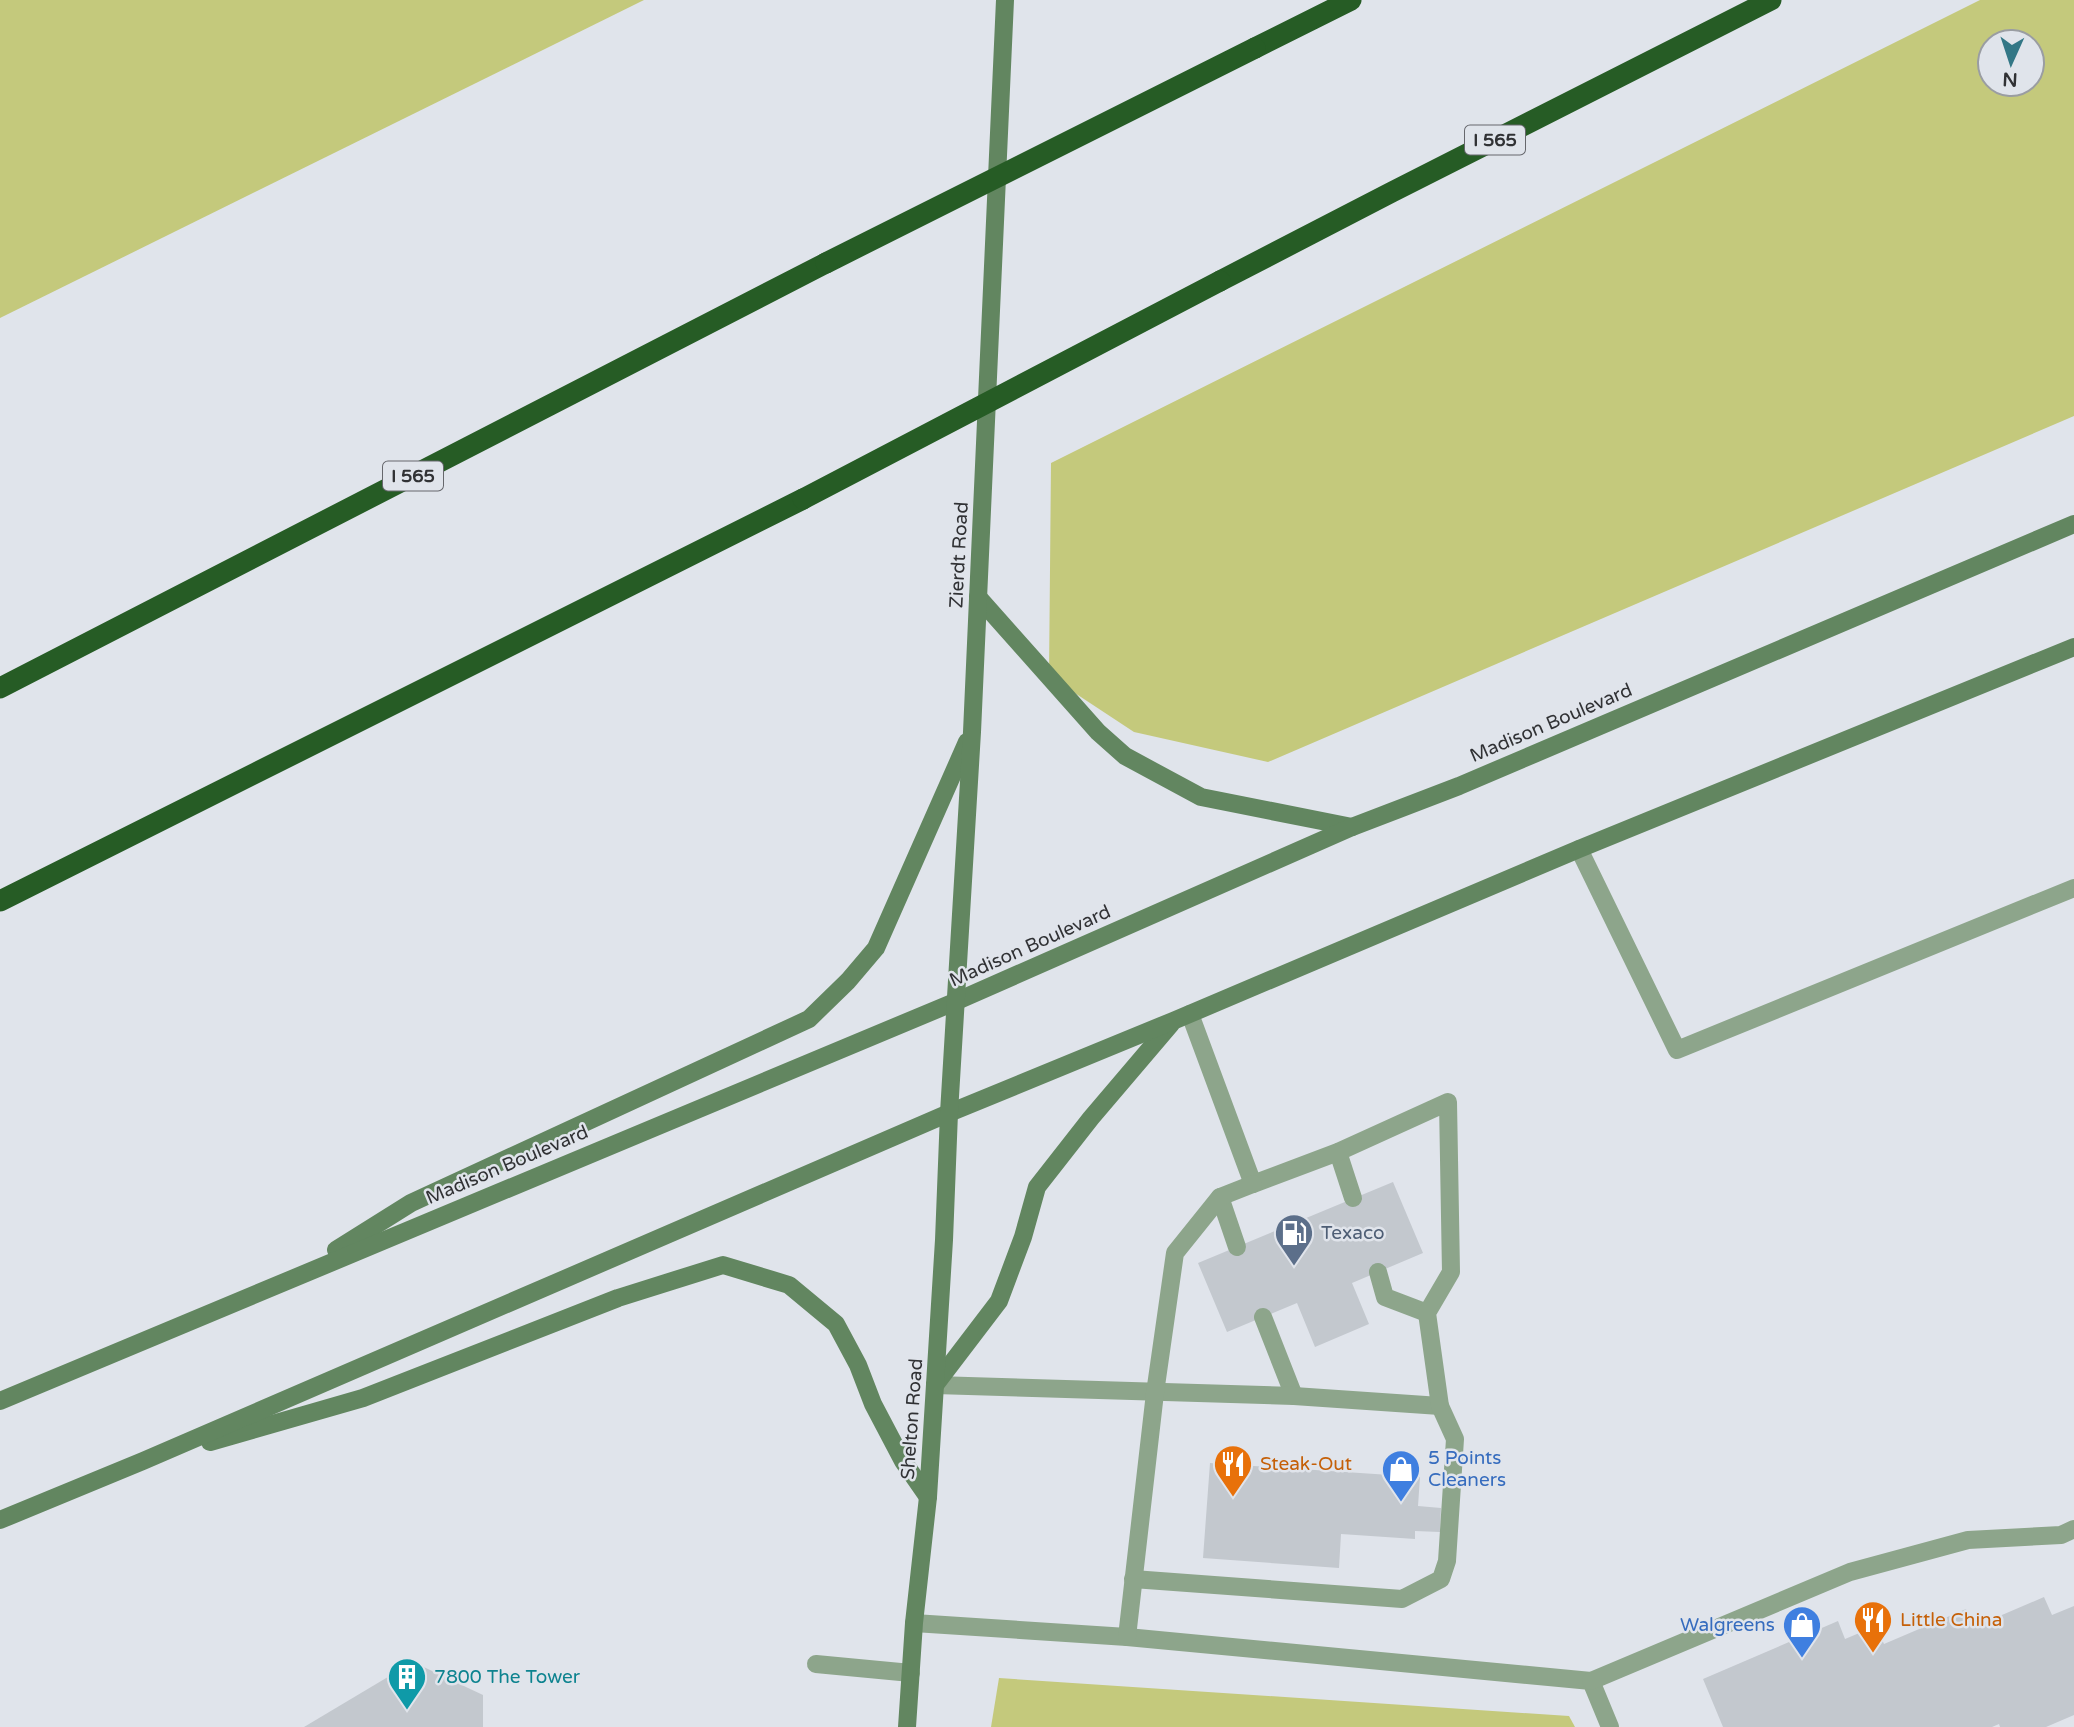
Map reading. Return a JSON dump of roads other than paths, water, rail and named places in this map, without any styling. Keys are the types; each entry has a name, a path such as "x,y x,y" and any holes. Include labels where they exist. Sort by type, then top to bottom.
{"highway":[{"name":"I 565","path":"0,688 825,263 1351,0"},
{"name":"I 565","path":"0,901 803,499 1392,192 1771,0"}],"main road":[{"name":"Zierdt Road","path":"949,1113 972,732 1005,0"},
{"name":"Madison Boulevard","path":"0,1401 957,1001 1352,827 1459,786 2074,524"},
{"path":"978,597 1098,732 1125,756 1201,797 1352,827"},
{"path":"0,1520 949,1113 1579,849 2074,647"},
{"path":"292,1278 411,1203 809,1019 848,981 876,948 972,732"},
{"path":"935,1385 999,1301 1023,1237 1037,1187 1173,1021"},
{"name":"Shelton Road","path":"907,1727 928,1497 949,1113"},
{"path":"142,1461 363,1398 618,1298 723,1265 789,1285 836,1324 858,1365 879,1415 904,1461 928,1497"}],"lane":[{"path":"1579,849 1676,1050 2074,888"},
{"path":"1190,1014 1253,1184"},
{"path":"1127,1637 1133,1579 1155,1393 1175,1253 1220,1197 1338,1152 1448,1102 1451,1272 1427,1313 1440,1406 1455,1439 1447,1561 1441,1579 1402,1599 1133,1579"},
{"path":"1338,1152 1353,1198"},
{"path":"1220,1197 1237,1247"},
{"path":"1378,1272 1385,1297 1427,1313"},
{"path":"1263,1317 1294,1396"},
{"path":"935,1385 1294,1396 1440,1406"},
{"path":"915,1623 1127,1637 1591,1681 1850,1572 1968,1540 2061,1535 2074,1529"},
{"path":"816,1664 911,1672"},
{"path":"1591,1681 1610,1727"}],"place":[{"name":"Texaco","path":"1294,1267"},
{"name":"Steak-Out","path":"1233,1498"},
{"name":"5 Points Cleaners","path":"1401,1503"},
{"name":"Little China","path":"1873,1654"},
{"name":"Walgreens","path":"1802,1659"},
{"name":"7800 The Tower","path":"407,1711"}]}
